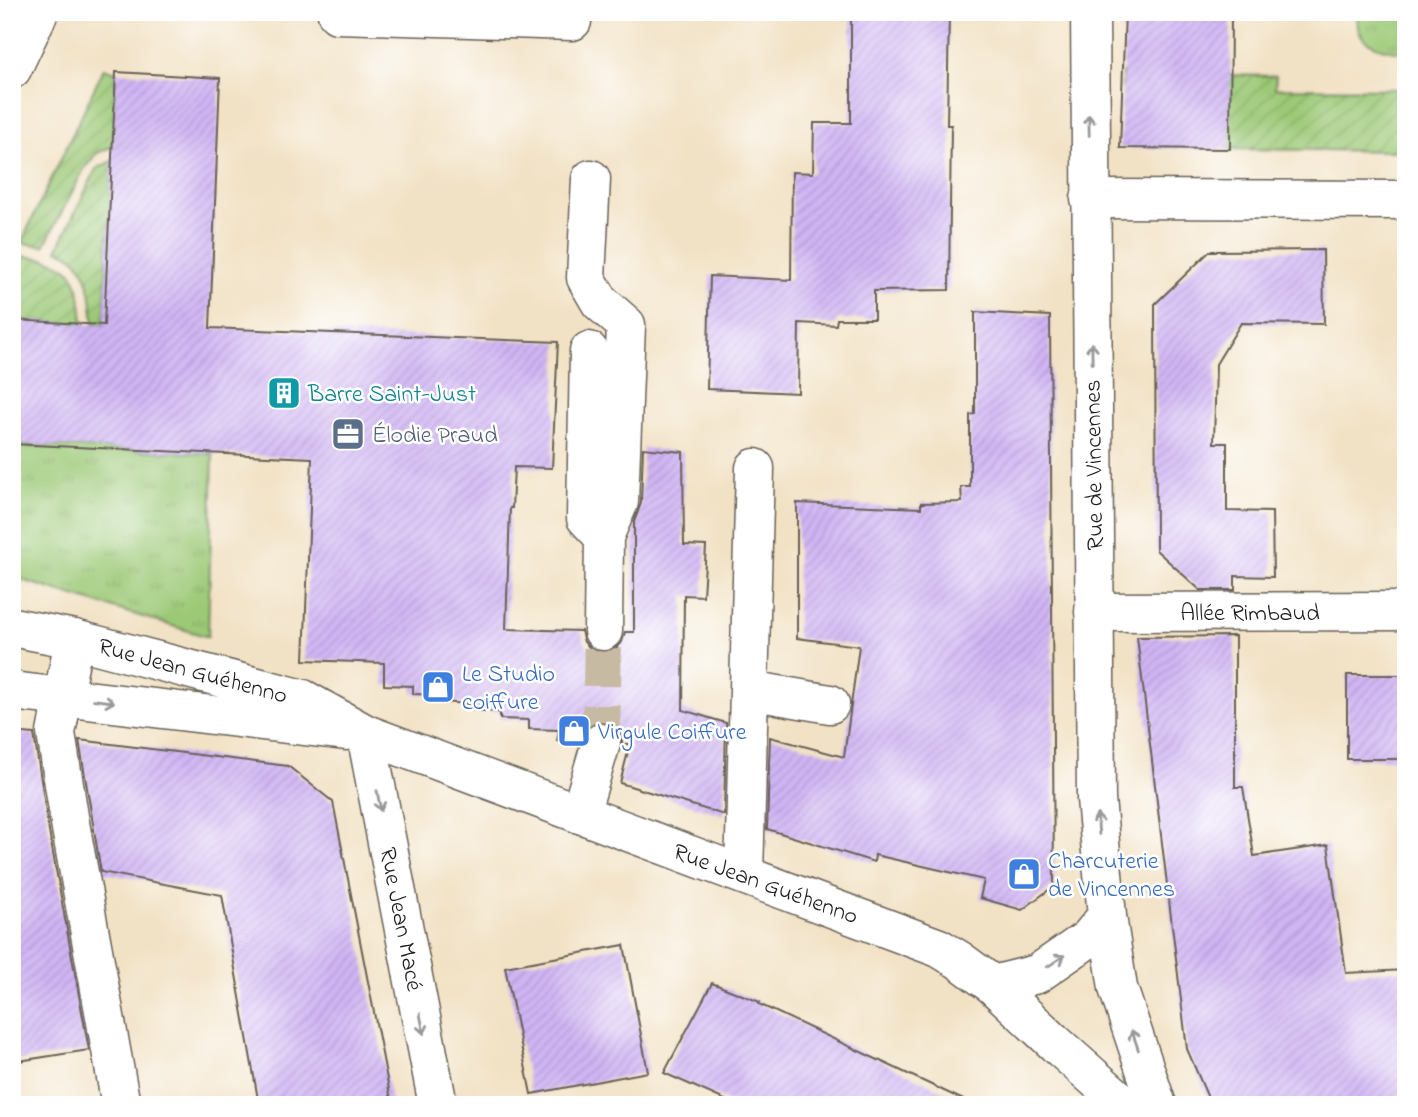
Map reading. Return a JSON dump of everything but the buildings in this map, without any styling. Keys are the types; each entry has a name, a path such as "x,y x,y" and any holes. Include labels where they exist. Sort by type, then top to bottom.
{"main road":[{"path":"12,69 39,12"},
{"path":"337,15 572,21 573,12"},
{"name":"Rue de Vincennes","path":"1090,12 1096,799 1107,916 1118,988 1157,1105"},
{"path":"591,179 586,278 600,302 626,325 619,502 604,537 603,631"},
{"path":"1090,199 1406,200"},
{"path":"589,351 586,518 604,537"},
{"path":"744,875 755,468"},
{"name":"Allée Rimbaud","path":"1094,612 1406,611"},
{"name":"Rue Jean Guéhenno","path":"12,627 74,639 303,699 366,734 939,948 993,985 1125,1105"},
{"path":"74,639 56,733 121,1105"},
{"path":"749,690 830,704"},
{"name":"Rue Jean Guéhenno","path":"12,691 366,734"},
{"name":"Rue Jean Macé","path":"366,734 438,1105"},
{"path":"580,814 601,743"},
{"path":"993,985 1037,974 1089,938 1107,916"}],"green space":[{"path":"1406,12 1406,53 1373,45 1362,37 1357,25 1357,13"},
{"path":"104,68 116,72 113,146 97,153 84,169 44,246 21,243"},
{"path":"1122,73 1276,76 1275,88 1402,89 1398,151 1230,149 1122,87"},
{"path":"112,161 104,324 94,324 90,290 83,270 68,254 57,250 96,169"},
{"path":"15,255 49,260 69,270 79,290 83,324 12,320 12,264"},
{"path":"12,444 213,454 208,637 12,577"}],"tunnel":[{"path":"601,743 603,631"}],"place":[{"name":"Barre Saint-Just","path":"284,393"},
{"name":"Élodie Praud","path":"348,434"},
{"name":"Le Studio coiffure","path":"438,687"},
{"name":"Virgule Coiffure","path":"574,731"},
{"name":"Charcuterie de Vincennes","path":"1024,874"}]}
